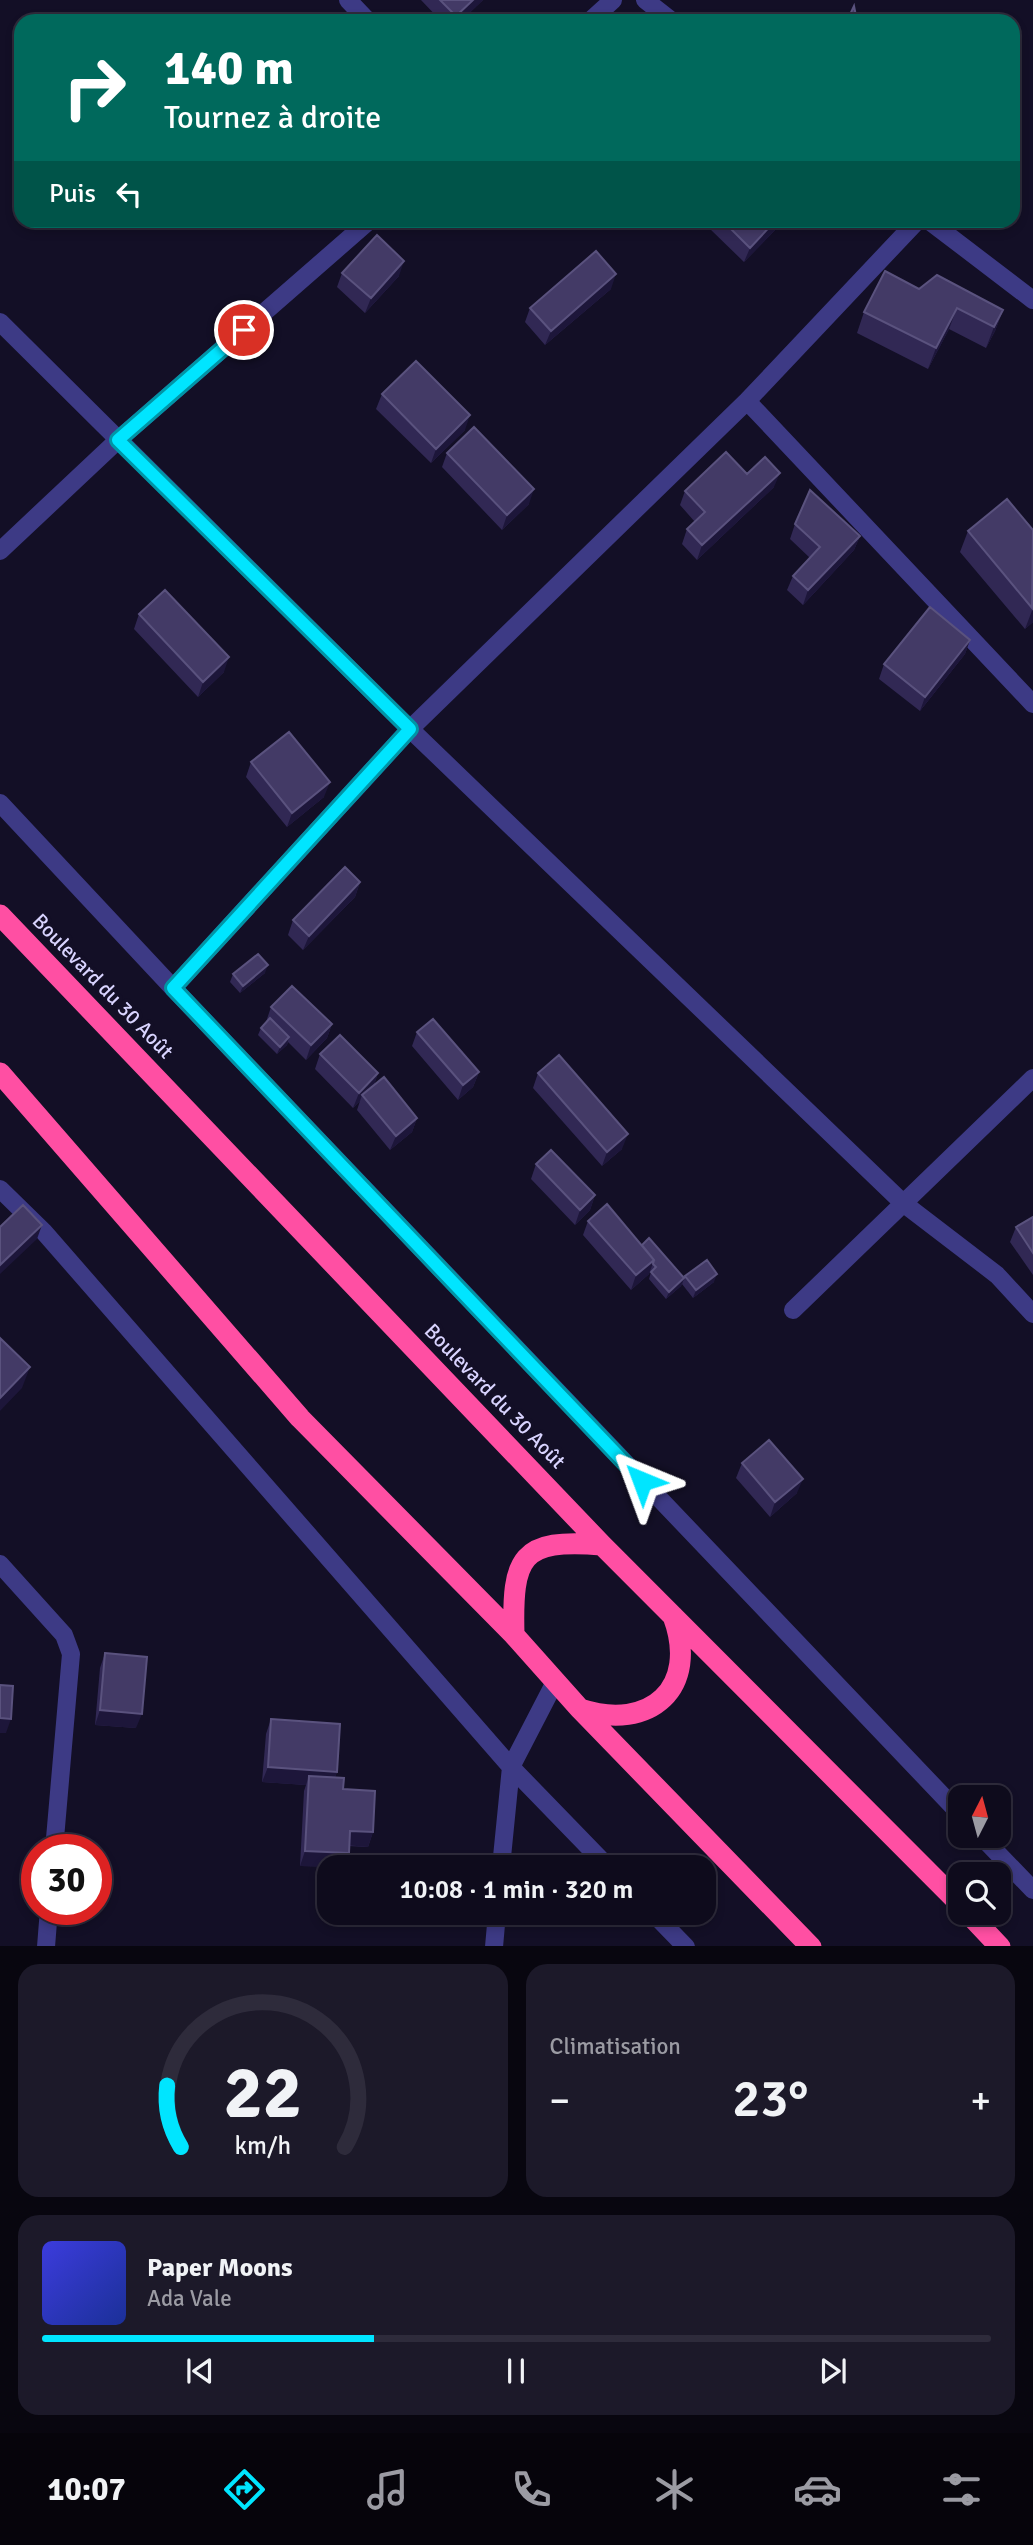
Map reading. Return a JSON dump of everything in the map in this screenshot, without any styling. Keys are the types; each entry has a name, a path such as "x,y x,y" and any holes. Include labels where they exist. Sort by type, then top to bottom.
{"highway":[{"name":"Boulevard du 30 Août","path":"0,915 602,1545 948,1893"},
{"path":"0,1073 300,1418 514,1635 580,1709 810,1946"},
{"path":"514,1635 514,1586 518,1569 528,1556 540,1548 571,1542 602,1545"},
{"path":"580,1709 597,1714 634,1715 652,1707 668,1695 681,1660 673,1616"},
{"path":"979,1925 999,1946"}],"street":[{"path":"348,0 361,14"},
{"path":"598,14 613,0"},
{"path":"645,0 663,14"},
{"path":"0,551 118,440 361,228"},
{"path":"173,988 410,729 747,401 910,228"},
{"path":"938,228 1033,300"},
{"path":"0,322 410,729 902,1203 997,1275 1033,1314"},
{"path":"747,401 1033,704"},
{"path":"0,803 948,1801"},
{"path":"793,1310 1033,1078"},
{"path":"0,1189 44,1232 511,1767 596,1855"},
{"path":"0,1564 64,1635 71,1654 55,1834"},
{"path":"502,1855 511,1767 555,1682"},
{"path":"993,1848 1031,1885"},
{"path":"46,1946 48,1925"},
{"path":"494,1946 496,1925"},
{"path":"664,1925 684,1946"}],"building":[{"path":"440,0 473,0 458,14 454,14"},
{"path":"730,228 769,228 750,248"},
{"path":"377,235 404,261 371,298 342,273"},
{"path":"596,251 616,274 551,331 530,308"},
{"path":"885,271 919,289 937,275 1003,310 994,327 957,308 936,348 864,312"},
{"path":"416,361 470,415 436,449 382,394"},
{"path":"474,427 534,489 507,515 447,453"},
{"path":"726,452 747,474 765,457 780,473 702,545 687,529 705,512 685,491"},
{"path":"810,490 860,536 808,590 793,576 820,547 795,524"},
{"path":"1007,499 1033,530 1032,608 968,531"},
{"path":"165,590 229,657 203,682 139,614"},
{"path":"930,607 970,640 925,697 884,664"},
{"path":"289,732 330,782 292,813 251,762"},
{"path":"345,867 360,882 309,936 293,920"},
{"path":"258,954 268,965 243,986 233,974"},
{"path":"292,986 332,1024 311,1045 271,1007"},
{"path":"270,1018 289,1037 280,1047 261,1028"},
{"path":"433,1019 479,1072 463,1085 417,1032"},
{"path":"340,1035 378,1073 359,1093 320,1054"},
{"path":"559,1055 628,1134 607,1152 538,1073"},
{"path":"384,1077 417,1118 396,1136 362,1095"},
{"path":"551,1150 595,1195 580,1210 536,1164"},
{"path":"607,1204 654,1260 636,1275 588,1221"},
{"path":"23,1205 42,1225 0,1265 0,1227"},
{"path":"1033,1217 1033,1253 1016,1227"},
{"path":"649,1238 684,1278 669,1292 651,1272 656,1267 654,1260 642,1245"},
{"path":"707,1260 717,1274 696,1290 685,1276"},
{"path":"0,1338 30,1367 0,1398"},
{"path":"769,1440 803,1479 775,1502 742,1463"},
{"path":"105,1653 147,1657 142,1714 100,1710"},
{"path":"0,1685 13,1686 11,1719 0,1718"},
{"path":"271,1719 340,1724 337,1772 268,1767"},
{"path":"309,1776 344,1778 343,1789 375,1791 373,1832 350,1831 349,1853 305,1851"}],"route":[{"path":"244,330 118,440 410,729 173,988 642,1481"}]}
